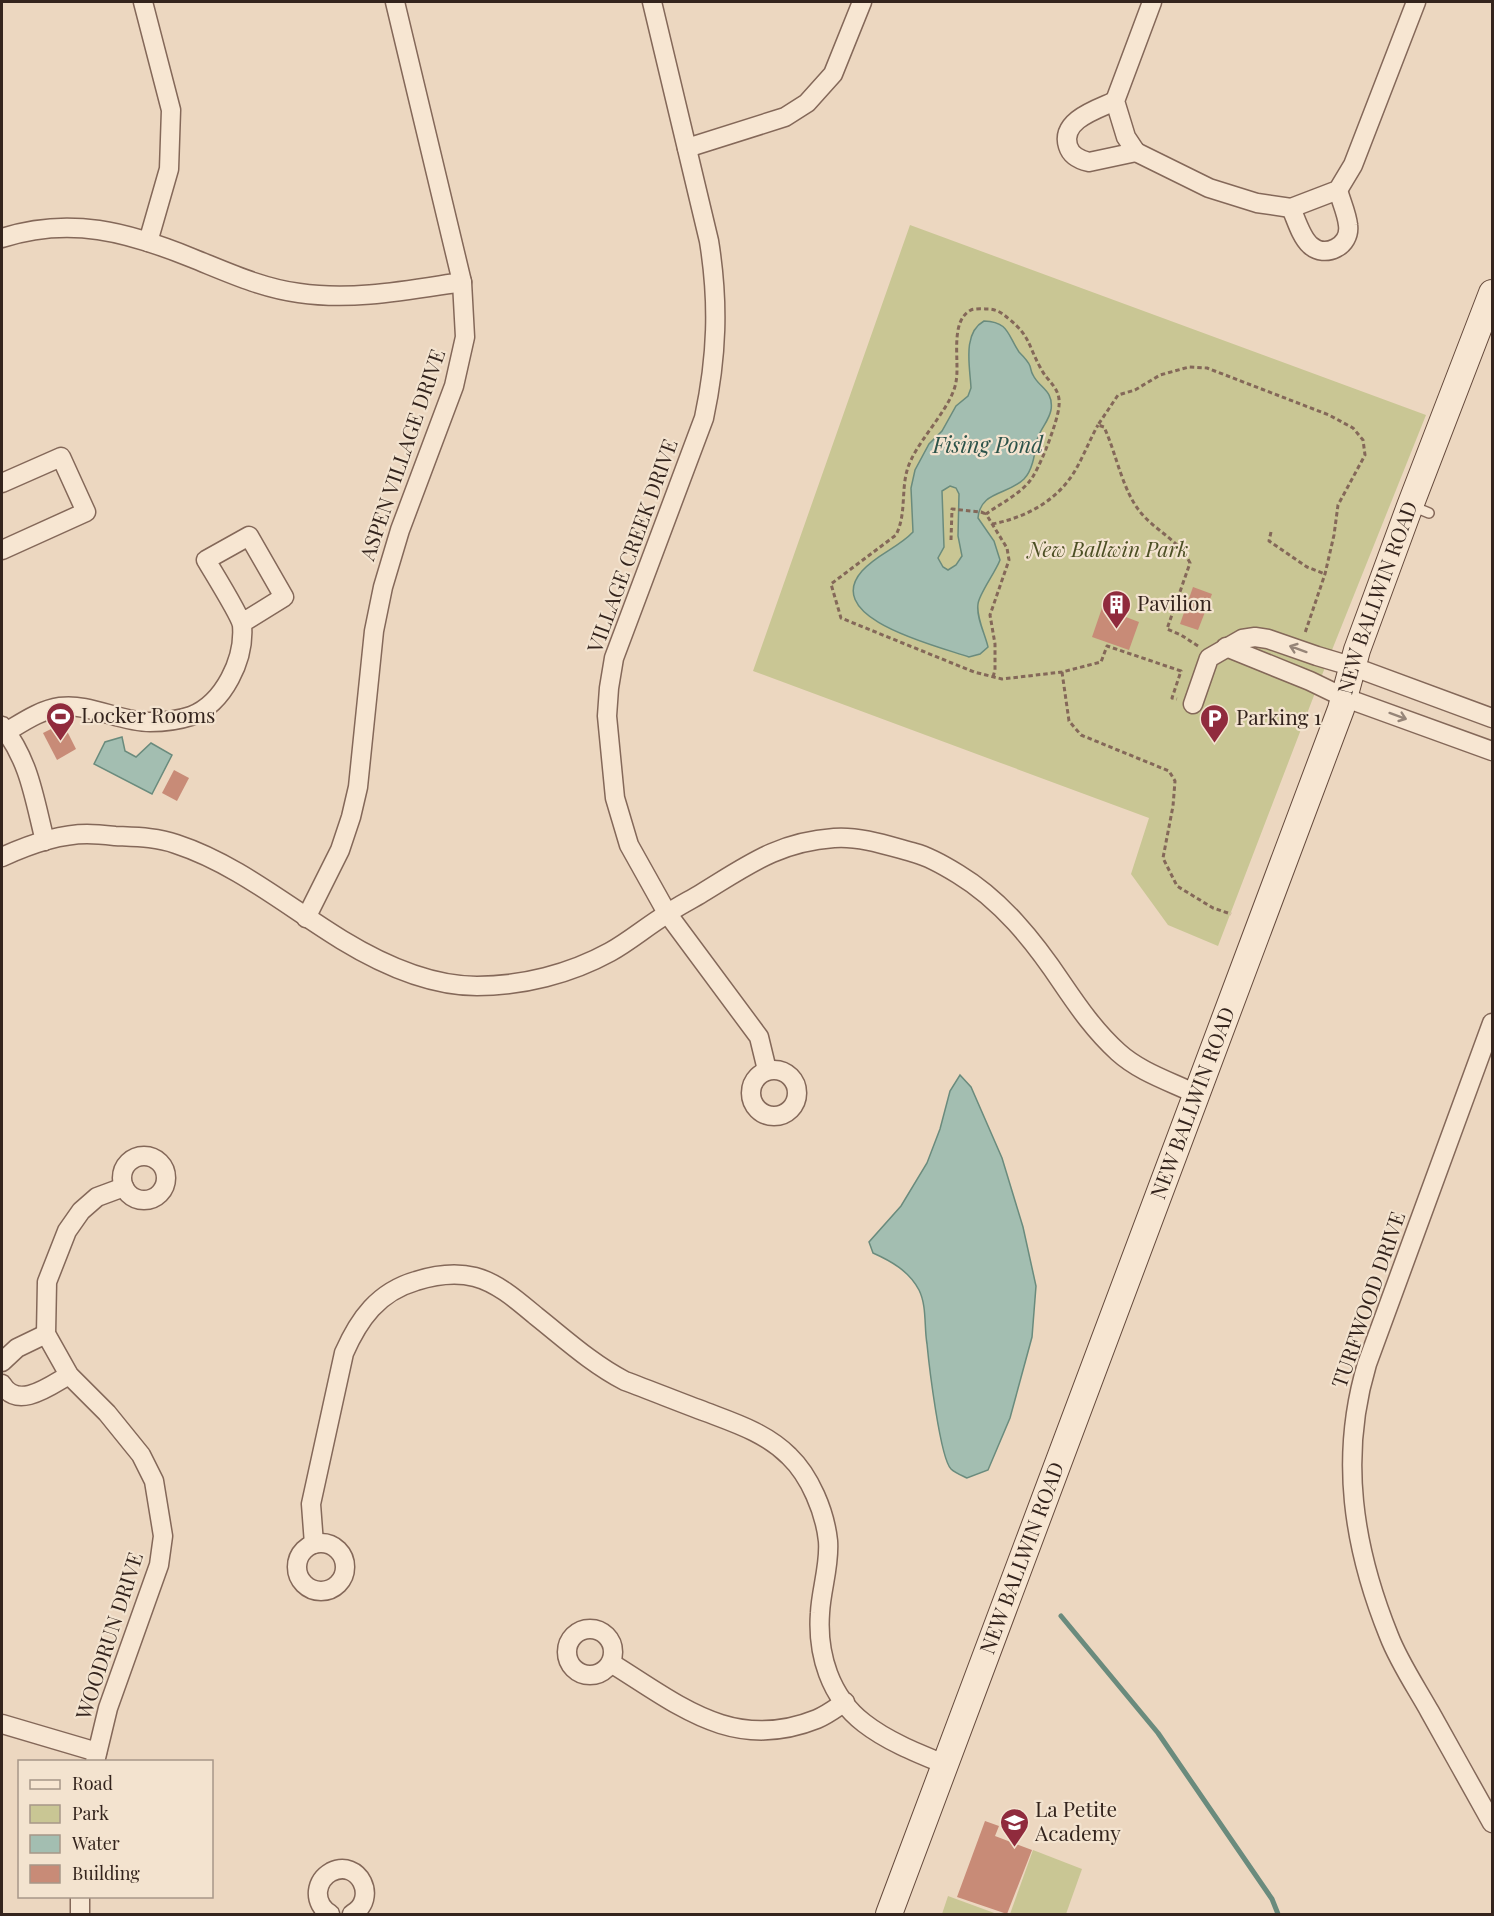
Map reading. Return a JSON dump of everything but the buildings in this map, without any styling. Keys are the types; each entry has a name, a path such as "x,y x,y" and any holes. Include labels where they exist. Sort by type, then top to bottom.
{"main road":[{"name":"NEW BALLWIN ROAD","path":"890,1914 944,1764 1341,710 1357,650 1419,509 1492,293"}],"street":[{"path":"143,2 171,111 169,169 148,242"},
{"name":"ASPEN VILLAGE DRIVE","path":"306,918 340,850 351,817 358,787 376,620 390,560 454,386 465,337 462,282 394,2"},
{"name":"VILLAGE CREEK DRIVE","path":"652,2 713,265 717,320 712,382 704,418 614,658 607,716 615,798 629,845 667,913 759,1037 767,1070"},
{"path":"687,148 785,117 807,103 833,74 862,2"},
{"path":"1152,2 1115,101 1126,137 1136,152 1209,188 1257,203 1291,208 1338,190 1353,165 1416,2"},
{"path":"1115,101 1073,124 1068,132 1068,147 1072,154 1081,161 1089,162 1136,152"},
{"path":"1291,208 1310,245 1319,251 1334,250 1345,240 1349,226 1338,190"},
{"path":"2,238 39,229 94,228 121,233 148,242 236,277 299,293 349,297 368,296 462,282"},
{"path":"2,483 61,457 86,512 4,543"},
{"path":"45,841 26,766 19,750 4,729 44,710 61,707 79,707 148,722 165,721 192,715 217,696 230,679 240,652 242,623 206,560 249,536 284,597 242,623"},
{"path":"1193,704 1209,658 1242,639 1256,637 1354,667 1492,718"},
{"path":"1226,647 1343,697 1492,751"},
{"path":"2,857 45,841 86,834 147,837 175,843 228,866 368,956 392,967 449,984 478,986 542,978 586,964 613,951 667,913 755,859 778,849 809,841 837,838 862,840 921,854 971,882 1000,905 1024,932 1079,1010 1120,1054 1144,1071 1196,1094"},
{"name":"TURFWOOD DRIVE","path":"1492,1023 1367,1365 1360,1392 1351,1461 1353,1499 1360,1542 1389,1637 1492,1823"},
{"path":"2,1362 17,1348 46,1334 47,1282 67,1231 81,1211 98,1197 124,1187"},
{"path":"314,1544 311,1504 344,1353 354,1331 367,1311 387,1294 408,1283 444,1274 474,1277 515,1299 607,1371 625,1381 752,1430 774,1443 796,1463 813,1490 828,1542 820,1614 821,1649 829,1678 862,1722 879,1733 944,1764"},
{"name":"WOODRUN DRIVE","path":"46,1334 69,1375 107,1413 141,1455 154,1481 163,1536 159,1565 108,1708 96,1757"},
{"path":"2,1384 4,1389 15,1395 25,1396 35,1394 69,1375"},
{"path":"611,1663 703,1719 739,1730 781,1730 818,1718 845,1702"},
{"path":"2,1724 96,1757"},
{"path":"330,1914 321,1906 318,1889 326,1875 342,1869 356,1874 365,1886 364,1900 352,1914"},
{"path":"80,1898 80,1914"}],"path":[{"path":"986,514 1030,481 1051,434 1059,407 1058,390 1040,368 1032,346 1022,329 998,310 981,309 971,310 961,319 957,337 956,384 952,396 922,438 909,462 905,480 902,523 896,535 831,584 841,618 974,672 1002,679 1062,672 1101,662 1107,646 1181,671 1172,698 1193,704"},
{"path":"992,524 1028,513 1056,494 1071,476 1098,425 1118,395 1136,390 1160,375 1189,367 1207,368 1329,415 1353,428 1363,440 1365,455 1338,505 1335,535 1325,574 1303,638"},
{"path":"1098,425 1104,428 1126,486 1140,512 1173,540 1185,553 1190,563 1167,629 1202,649"},
{"path":"951,540 952,509 981,512 986,514 1007,548 1009,560 990,615 996,644 993,677"},
{"path":"1270,532 1269,541 1307,567 1325,574"},
{"path":"1062,672 1069,721 1081,735 1169,771 1174,781 1173,806 1163,858 1177,886 1213,908 1231,914"}],"green space":[{"name":"New Ballwin Park","path":"910,225 1426,415 1318,685 1218,946 1168,925 1131,874 1149,818 753,671"},
{"path":"1033,1850 1082,1869 1066,1914 1010,1914"},
{"path":"948,1896 997,1914 942,1914"}],"water":[{"name":"Fising Pond","path":"984,321 992,322 1006,330 1028,362 1032,373 1048,394 1051,410 1038,436 1030,471 1018,484 989,498 980,509 978,518 994,541 1000,560 978,604 979,620 988,647 980,654 969,657 912,638 870,617 857,603 853,588 868,565 913,532 911,488 915,470 929,444 942,431 956,406 968,396 971,388 970,342 977,326","holes":["950,486 956,488 959,494 958,536 962,556 956,565 948,570 943,567 938,558 944,547 942,491"]},
{"path":"122,737 125,751 136,757 151,743 172,755 152,794 94,764 105,742"},
{"path":"960,1075 971,1087 1002,1158 1023,1227 1036,1286 1032,1337 1010,1418 988,1470 967,1478 951,1469 943,1448 933,1390 922,1296 915,1283 899,1267 873,1253 869,1242 901,1206 927,1163 940,1129 950,1091"}],"waterway":[{"path":"1061,1616 1158,1733 1272,1899 1278,1914"}],"place":[{"name":"Pavilion","path":"1116,630"},
{"name":"Locker Rooms","path":"60,742"},
{"name":"Parking 1","path":"1215,744"},
{"name":"La Petite Academy","path":"1014,1848"}]}
